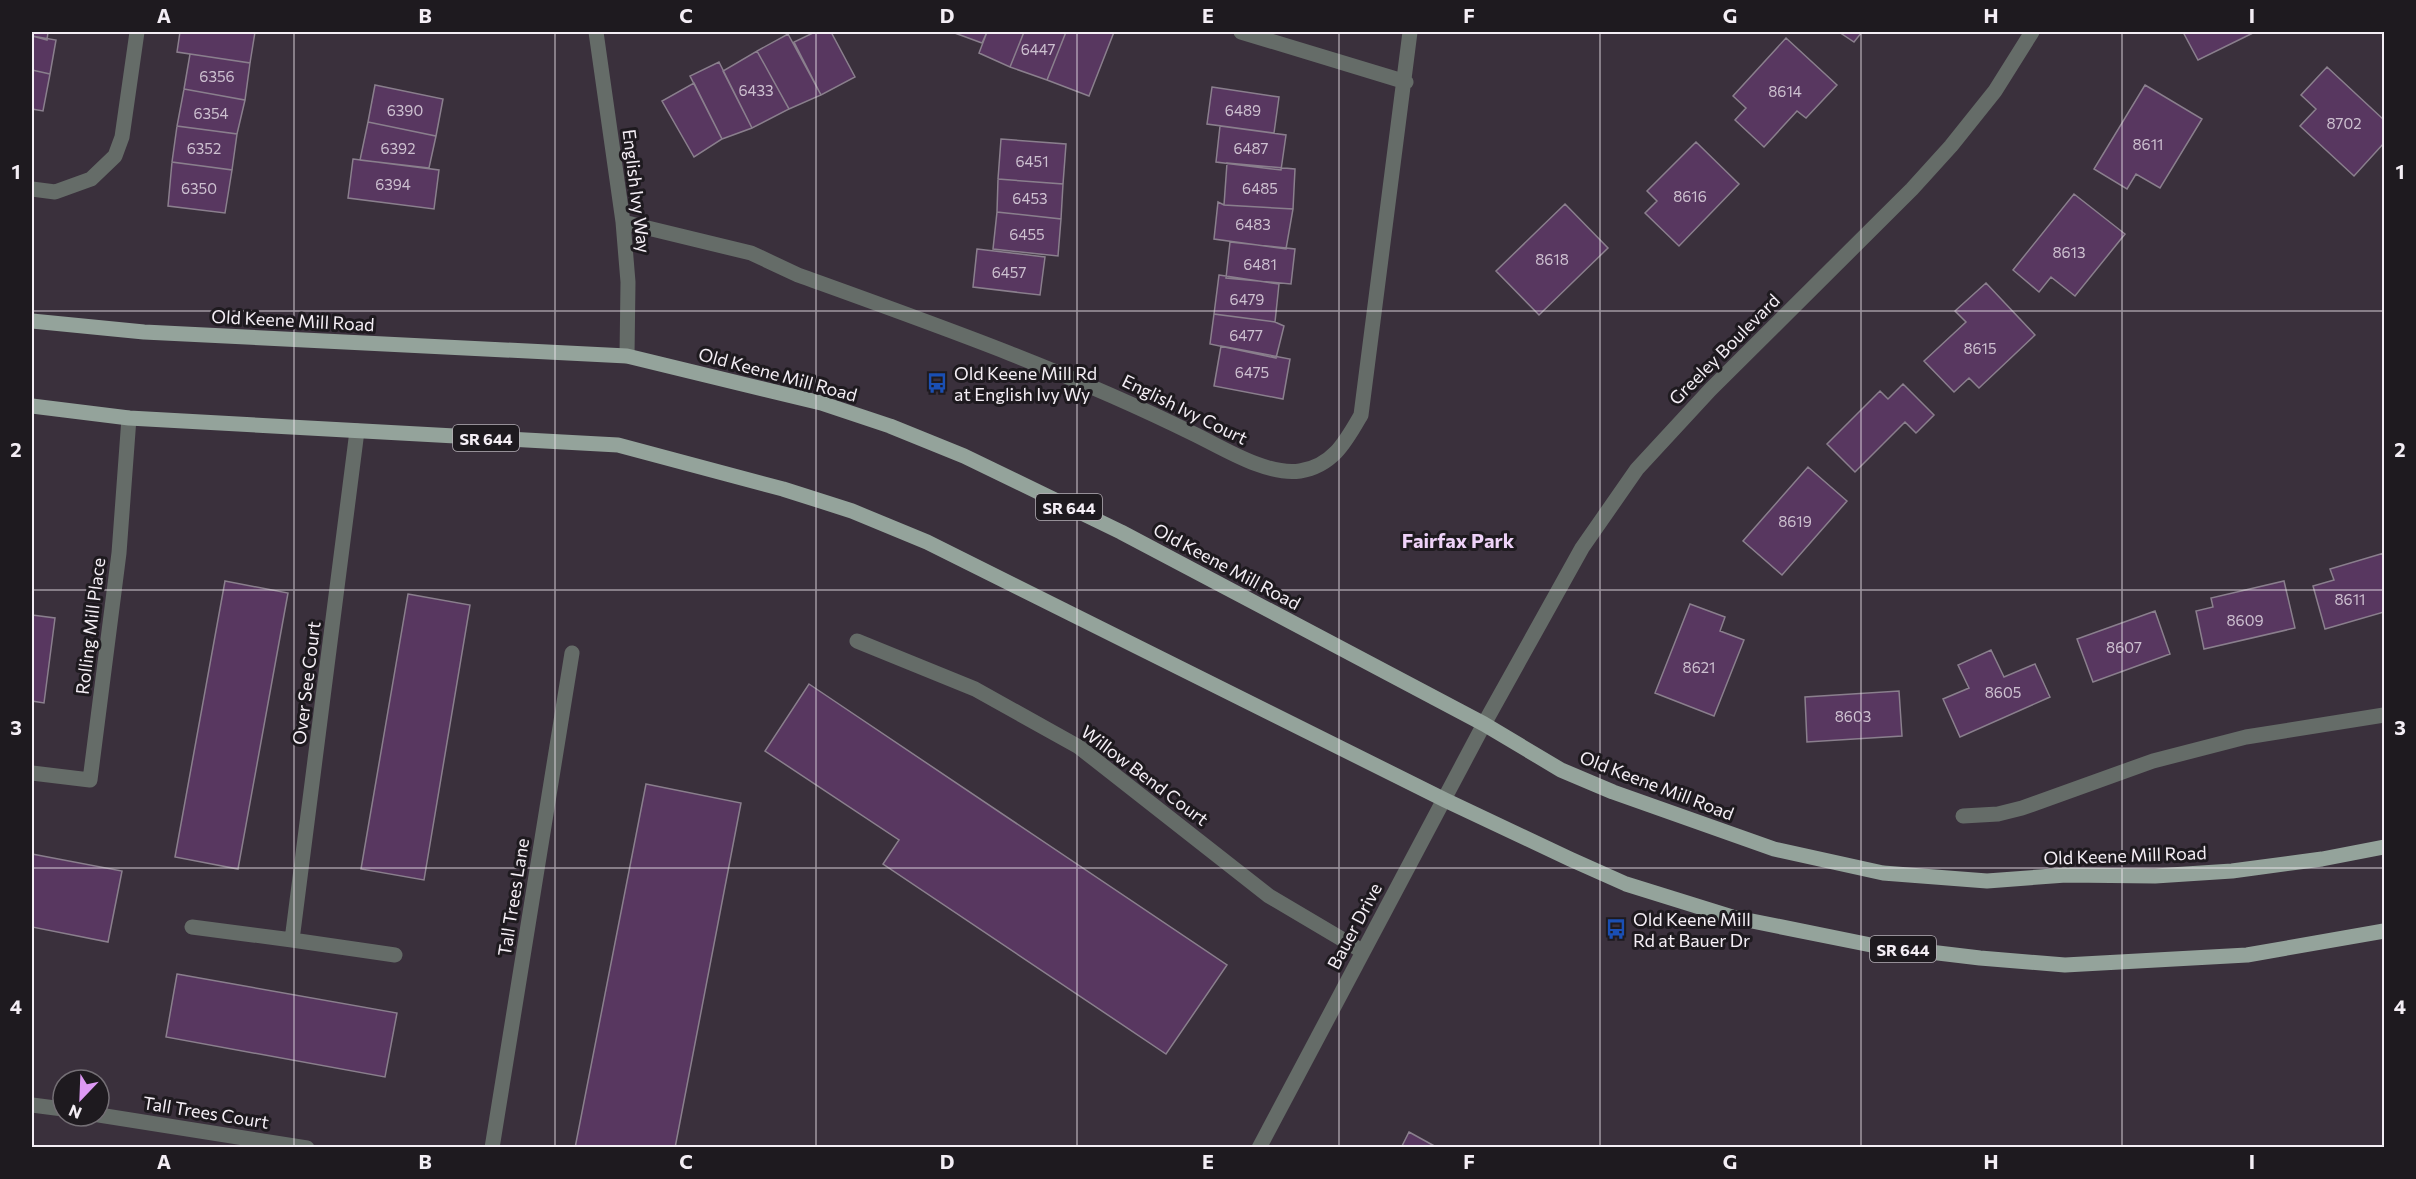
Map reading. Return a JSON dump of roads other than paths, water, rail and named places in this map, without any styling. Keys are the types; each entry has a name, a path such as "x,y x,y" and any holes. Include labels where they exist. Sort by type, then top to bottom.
{"main road":[{"name":"Old Keene Mill Road","path":"32,321 144,332 627,356 821,403 890,426 964,456 1121,532 1484,724 1561,770 1613,792 1774,849 1883,873 1987,881 2066,875 2155,876 2244,870 2385,848"},
{"name":"SR 644","path":"32,406 129,418 618,445 783,489 852,512 937,547 1445,800 1626,884 1732,917 1871,945 1980,958 2077,964 2247,955 2385,931"}],"street":[{"path":"32,189 55,192 91,179 115,156 122,137 137,32"},
{"name":"English Ivy Way","path":"596,32 623,222 628,282 627,356"},
{"path":"1241,32 1406,82"},
{"name":"English Ivy Court","path":"623,222 751,253 798,275 1121,398 1261,467 1300,471 1331,459 1343,447 1361,415 1406,82 1410,32"},
{"name":"Greeley Boulevard","path":"1484,724 1582,548 1637,469 1710,390 1943,155 1995,91 2032,32"},
{"name":"Rolling Mill Place","path":"32,773 90,780 118,553 129,418"},
{"name":"Over See Court","path":"292,940 357,431"},
{"name":"Willow Bend Court","path":"857,641 975,689 1079,747 1269,896 1362,951"},
{"name":"Tall Trees Lane","path":"492,1148 572,653"},
{"path":"1963,816 1998,814 2022,808 2153,761 2246,737 2385,715"},
{"name":"Bauer Drive","path":"1259,1148 1484,724"},
{"path":"192,927 395,955"},
{"path":"32,1105 51,1107"},
{"name":"Tall Trees Court","path":"111,1117 307,1148"}],"place":[{"name":"Old Keene Mill Rd at English Ivy Wy","path":"937,383"},
{"name":"Old Keene Mill Rd at Bauer Dr","path":"1616,929"}],"district":[{"name":"Fairfax Park","path":"1458,540"}]}
